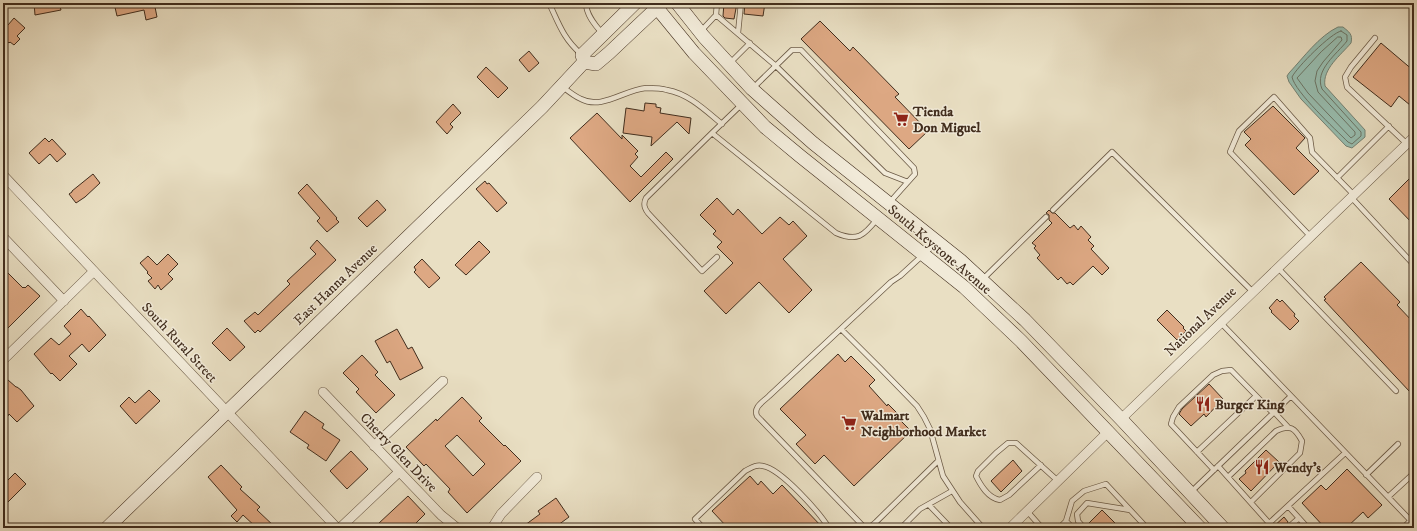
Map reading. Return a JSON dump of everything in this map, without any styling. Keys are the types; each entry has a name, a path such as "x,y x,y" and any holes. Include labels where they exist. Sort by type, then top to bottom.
{"main road":[{"name":"East Hanna Avenue","path":"107,528 542,107 562,86 603,34 635,3"},
{"name":"South Keystone Avenue","path":"677,3 700,33 752,89 802,133 982,280 1036,330 1122,419 1223,528"},
{"path":"583,59 596,64 609,54 657,5"},
{"name":"South Keystone Avenue","path":"657,5 694,53 742,104 785,144 964,287 1021,341 1109,431 1200,528"},
{"path":"878,218 889,203"},
{"name":"National Avenue","path":"1109,431 1122,419"}],"street":[{"name":"National Avenue","path":"1122,419 1411,140"},
{"name":"South Rural Street","path":"3,176 338,528"},
{"path":"3,237 64,301"},
{"path":"3,360 94,271"},
{"path":"374,446 443,381"},
{"name":"Cherry Glen Drive","path":"323,392 441,516 457,528"},
{"name":"National Avenue","path":"1010,528 1109,431"},
{"path":"338,528 399,472"},
{"path":"492,528 501,514 537,478"}],"lane":[{"path":"549,3 559,28 583,59"},
{"path":"586,3 586,9 590,18 603,34"},
{"path":"700,33 716,15 717,3"},
{"path":"738,33 741,3"},
{"path":"716,15 776,66 885,172 908,182"},
{"path":"1375,38 1351,67 1345,77 1347,87 1389,126 1411,140"},
{"path":"729,64 750,43"},
{"path":"752,89 792,50 801,50 914,168 915,174 889,203"},
{"path":"562,86 581,100 594,103 607,101 623,94 646,88 667,90 683,94 697,103 722,124"},
{"path":"1311,237 1230,152 1239,131 1274,97 1310,138 1312,152 1414,265"},
{"path":"717,257 702,271 648,213 644,208 644,202 646,198 742,104"},
{"path":"1337,178 1389,126"},
{"path":"712,133 836,233 844,237 859,237 870,228 878,218"},
{"path":"1053,210 1112,152 1253,292"},
{"path":"982,280 1046,217"},
{"path":"937,242 900,276 891,282 756,408 755,412 757,416 864,527 870,527 876,522 938,461"},
{"path":"1278,268 1396,391"},
{"path":"1221,323 1412,522 1403,528"},
{"path":"841,329 917,406 930,429 943,476 964,508 983,528"},
{"path":"1214,470 1170,424 1179,407 1213,375 1222,371 1231,370 1273,413 1288,427 1297,432 1302,441 1300,453 1251,502"},
{"path":"1197,452 1256,396"},
{"path":"1191,493 1291,396"},
{"path":"1228,477 1276,431 1283,427 1288,427"},
{"path":"1041,465 1008,496 1000,500 995,499 985,491 976,476 978,471 1008,443 1016,443 1041,465 1058,481"},
{"path":"1366,475 1398,444"},
{"path":"1264,528 1345,453"},
{"path":"703,528 695,519 745,471 754,466 762,465 770,468 789,482 829,528"},
{"path":"1218,466 1269,523"},
{"path":"1388,497 1414,473"},
{"path":"1059,528 1066,521 1072,501 1084,491 1106,484 1147,528"},
{"path":"901,528 920,509 952,491"},
{"path":"1084,528 1078,521 1077,514 1087,503 1130,510"},
{"path":"928,505 951,528"},
{"path":"1288,506 1307,528"},
{"path":"1027,511 1042,528"},
{"path":"1291,525 1299,518"},
{"path":"1066,521 1073,528"},
{"path":"907,522 913,528"}],"water":[{"path":"1338,27 1343,27 1349,32 1351,35 1351,43 1329,68 1326,74 1325,86 1365,130 1365,137 1352,148 1346,146 1301,99 1289,82 1287,76 1318,41"}],"building":[{"path":"34,3 59,3 61,10 35,15"},
{"path":"114,3 159,3 160,6 155,7 157,17 146,20 144,10 117,16"},
{"path":"724,3 737,3 734,19 725,18 723,16"},
{"path":"745,3 765,3 763,16 744,14"},
{"path":"14,18 25,28 17,36 20,39 14,45 3,38 3,20 8,25"},
{"path":"820,21 850,51 853,47 899,94 895,97 928,131 909,149 801,39"},
{"path":"1381,43 1414,71 1414,100 1410,105 1399,96 1391,107 1353,77"},
{"path":"529,51 539,63 529,72 519,60"},
{"path":"486,67 508,88 498,98 477,77"},
{"path":"645,103 656,104 656,107 661,108 660,113 691,118 689,134 677,122 651,146 652,137 623,133 626,108 644,111"},
{"path":"453,104 461,113 450,124 453,127 447,134 436,122"},
{"path":"1273,106 1305,138 1296,148 1319,171 1294,195 1245,145 1251,139 1244,132"},
{"path":"597,113 622,139 622,135 638,151 635,154 638,157 630,166 641,177 666,152 673,159 630,202 570,138"},
{"path":"45,138 49,142 52,139 66,154 57,162 50,154 39,164 29,153"},
{"path":"93,174 100,183 76,203 69,194"},
{"path":"1414,174 1414,225 1389,199"},
{"path":"485,181 487,184 489,183 507,203 497,212 476,189"},
{"path":"307,184 339,222 327,232 317,221 320,218 298,193"},
{"path":"717,198 733,215 738,209 762,234 780,217 789,225 793,221 807,236 783,259 812,290 789,313 759,282 726,314 704,291 733,263 717,247 722,242 713,234 716,231 700,215"},
{"path":"377,200 386,210 367,227 358,218"},
{"path":"1049,210 1052,213 1055,213 1070,228 1074,225 1078,230 1081,226 1091,237 1088,240 1094,246 1091,249 1109,268 1102,275 1093,266 1073,285 1070,282 1067,284 1061,277 1058,280 1037,258 1040,255 1034,248 1036,246 1032,243 1052,223 1049,220 1049,215 1046,213"},
{"path":"317,240 336,260 260,332 258,330 255,333 244,321 255,312 258,315 290,284 287,281 316,254 310,248"},
{"path":"479,241 490,252 466,275 455,265"},
{"path":"168,254 178,264 168,274 173,279 161,290 158,285 155,289 148,281 152,278 140,263 148,256 157,265"},
{"path":"422,259 440,278 429,288 414,272 416,270 414,267"},
{"path":"1361,262 1400,302 1397,305 1414,323 1414,388 1410,392 1324,300 1326,299 1324,297"},
{"path":"3,268 23,288 28,285 40,296 3,333"},
{"path":"1277,299 1280,302 1282,300 1295,314 1294,316 1299,321 1290,330 1271,312 1272,311 1269,308"},
{"path":"81,309 106,335 89,352 82,344 69,356 77,364 60,381 52,373 51,374 34,354 51,338 59,345 71,334 64,326"},
{"path":"1167,310 1184,327 1183,328 1186,331 1177,340 1157,320"},
{"path":"227,328 245,347 230,361 212,343"},
{"path":"397,329 408,349 412,347 423,368 400,380 390,361 387,363 375,341"},
{"name":"Walmart Neighborhood Market","path":"838,354 845,362 851,356 875,380 869,386 887,406 888,404 898,414 896,416 911,431 854,486 824,455 815,464 796,444 806,435 780,409"},
{"path":"362,355 378,372 375,375 395,395 376,413 356,392 359,389 343,373"},
{"path":"8,380 21,390 34,406 17,422 9,414 8,416 3,411 3,385"},
{"name":"Burger King","path":"1209,384 1223,399 1206,417 1204,414 1191,426 1179,414 1182,409"},
{"path":"149,390 160,401 136,424 120,406 129,397 135,403"},
{"path":"462,397 482,418 479,421 521,461 467,513 448,492 450,489 426,464 424,466 406,447 436,419 437,421","holes":["457,435 485,464 473,476 445,446"]},
{"path":"305,411 324,424 322,428 340,440 326,461 307,448 309,445 290,432"},
{"name":"Wendy's","path":"1266,450 1279,462 1251,491 1239,479"},
{"path":"351,451 368,469 347,489 330,471"},
{"path":"1013,460 1022,471 1001,492 991,481"},
{"path":"221,465 242,487 240,489 260,507 257,510 276,528 257,528 243,515 237,522 231,516 237,510 208,477"},
{"path":"1347,469 1382,505 1368,518 1363,512 1346,528 1325,528 1302,503 1321,485 1326,490"},
{"path":"15,473 26,484 3,507 3,485"},
{"path":"750,476 758,485 761,481 773,494 782,485 823,528 728,528 712,511"},
{"path":"408,496 425,514 411,528 382,528 378,524"},
{"path":"556,498 569,517 554,528 521,528 540,514 538,511"},
{"path":"1102,510 1120,528 1088,528 1087,525"},
{"path":"1284,517 1288,522 1287,525 1289,528 1272,528"}],"place":[{"name":"Tienda Don Miguel","path":"901,119"},
{"name":"Burger King","path":"1203,404"},
{"name":"Walmart Neighborhood Market","path":"849,423"},
{"name":"Wendy's","path":"1262,467"}]}
